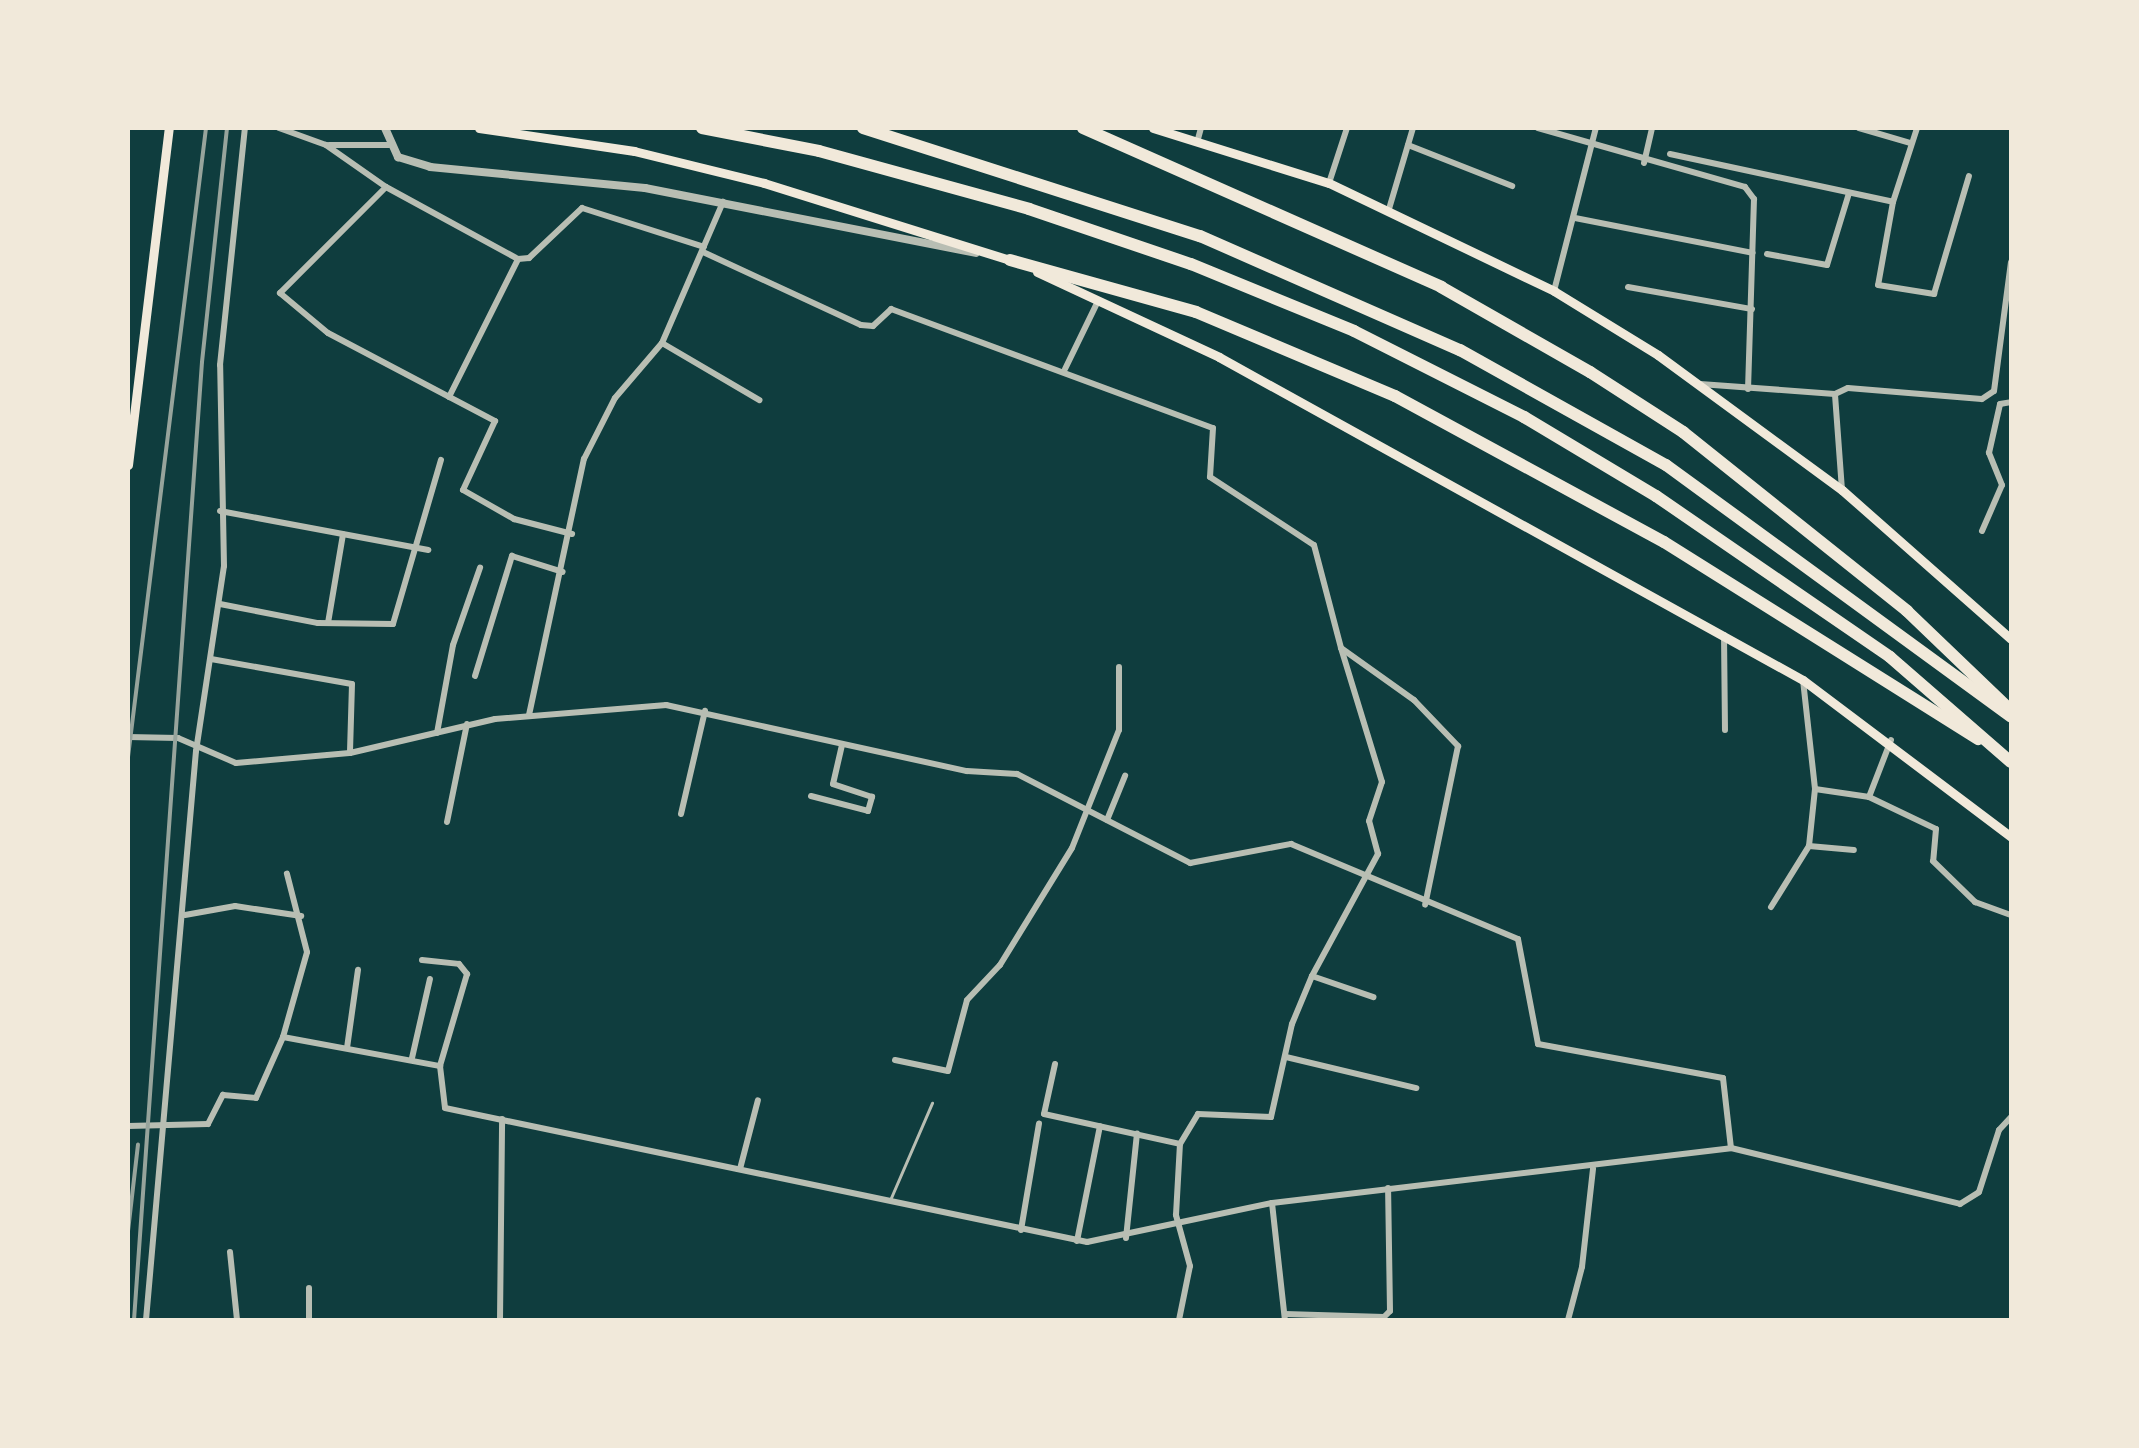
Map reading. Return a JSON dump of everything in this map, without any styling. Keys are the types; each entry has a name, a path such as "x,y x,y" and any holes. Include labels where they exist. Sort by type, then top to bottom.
{"highway":[{"path":"702,128 819,151 1029,209 1191,264 1354,331 1524,417 1656,496 1890,657 2009,760"},
{"path":"863,128 1200,236 1368,304 1485,363 1666,465 2011,717"},
{"path":"1083,128 1441,287 1590,372 1683,432 1895,601 2011,711"},
{"path":"1010,260 1196,312 1395,396 1664,542 2009,760"}],"main road":[{"path":"128,465 169,128"},
{"path":"479,128 735,175 1010,260 1099,299 1233,364 1803,680 1891,740 2011,837"},
{"path":"1153,128 1199,133 1329,183 1389,209 1554,291 1700,384 1842,490 2011,639"}],"street":[{"path":"146,1320 185,915 196,751 220,604 220,365 245,128"},
{"path":"279,128 326,145 386,187 518,259 529,258 588,208 703,250 866,326 891,309 1065,369 1213,428 1210,477 1314,545 1341,648 1382,782 1369,821 1378,854 1312,976 1271,1117 1198,1114 1180,1144 1175,1194 1190,1266 1179,1320"},
{"path":"385,128 389,145 398,157 430,167 724,201 1010,260"},
{"path":"1329,183 1347,128"},
{"path":"1389,209 1413,128"},
{"path":"1538,128 1644,163 1745,187 1754,199 1748,389"},
{"path":"1554,291 1596,128"},
{"path":"1644,163 1652,128"},
{"path":"1859,128 1910,143"},
{"path":"1917,128 1893,202 1878,285 1934,294 1969,176"},
{"path":"326,145 389,145"},
{"path":"1408,145 1512,186"},
{"path":"1670,154 1893,202"},
{"path":"386,187 280,293 328,333 496,422 463,490 514,519 572,534"},
{"path":"1767,254 1827,265 1849,193"},
{"path":"529,715 597,427 662,343 724,201"},
{"path":"1575,218 1753,253"},
{"path":"449,397 518,259"},
{"path":"1700,384 1835,394 1848,388 1989,396 2011,262"},
{"path":"1628,287 1752,309"},
{"path":"1065,369 1099,299"},
{"path":"662,343 759,400"},
{"path":"1835,394 1842,490"},
{"path":"1982,531 2002,485 1989,453 1994,428 2000,404 2011,402"},
{"path":"220,604 328,623 393,624 410,546 441,460"},
{"path":"220,511 428,550"},
{"path":"328,623 343,534"},
{"path":"475,676 512,556 563,572"},
{"path":"437,733 453,645 480,568"},
{"path":"1724,635 1725,730"},
{"path":"1341,648 1414,700 1458,746 1425,905"},
{"path":"211,659 352,684 350,753"},
{"path":"895,1060 948,1071 967,1000 1000,965 1060,873 1119,730 1119,667"},
{"path":"1771,907 1809,846 1815,789 1803,680"},
{"path":"128,737 178,738 196,751 236,763 350,753 467,724 529,715 666,705 705,711 842,746 1017,774 1190,863 1291,844 1425,905 1507,932 1524,945 1538,1044 1723,1078 1731,1148"},
{"path":"681,814 705,711"},
{"path":"447,822 467,724"},
{"path":"1869,797 1891,740"},
{"path":"811,796 868,811 872,797 833,784 842,746"},
{"path":"1107,820 1125,776"},
{"path":"1815,789 1869,797 1936,829 1933,861 1975,902 2011,915"},
{"path":"1809,846 1854,850"},
{"path":"128,1126 211,1123 227,1093 256,1098 283,1037 307,952 301,916 287,874"},
{"path":"185,915 235,906 301,916"},
{"path":"422,960 459,964 467,974 440,1066 442,1105 888,1203 1077,1241 1126,1238 1272,1203 1388,1188 1593,1169 1731,1148 1960,1204 1979,1192 1999,1130 2011,1117"},
{"path":"347,1048 358,970"},
{"path":"1312,976 1373,997"},
{"path":"412,1058 430,979"},
{"path":"283,1037 412,1058 440,1066"},
{"path":"1286,1057 1416,1088"},
{"path":"1055,1064 1043,1113 1180,1144"},
{"path":"740,1169 758,1100"},
{"path":"500,1320 502,1119"},
{"path":"1021,1230 1039,1124"},
{"path":"1077,1241 1100,1126"},
{"path":"1126,1238 1137,1134"},
{"path":"1568,1320 1582,1267 1593,1169"},
{"path":"1272,1203 1285,1317 1384,1317 1390,1311 1388,1188"},
{"path":"230,1252 237,1320"},
{"path":"309,1288 309,1320"}],"lane":[{"path":"888,1203 932,1103"}],"railway":[{"path":"128,757 206,128"},
{"path":"134,1320 202,362 227,128"},
{"path":"128,1231 138,1145"}]}
